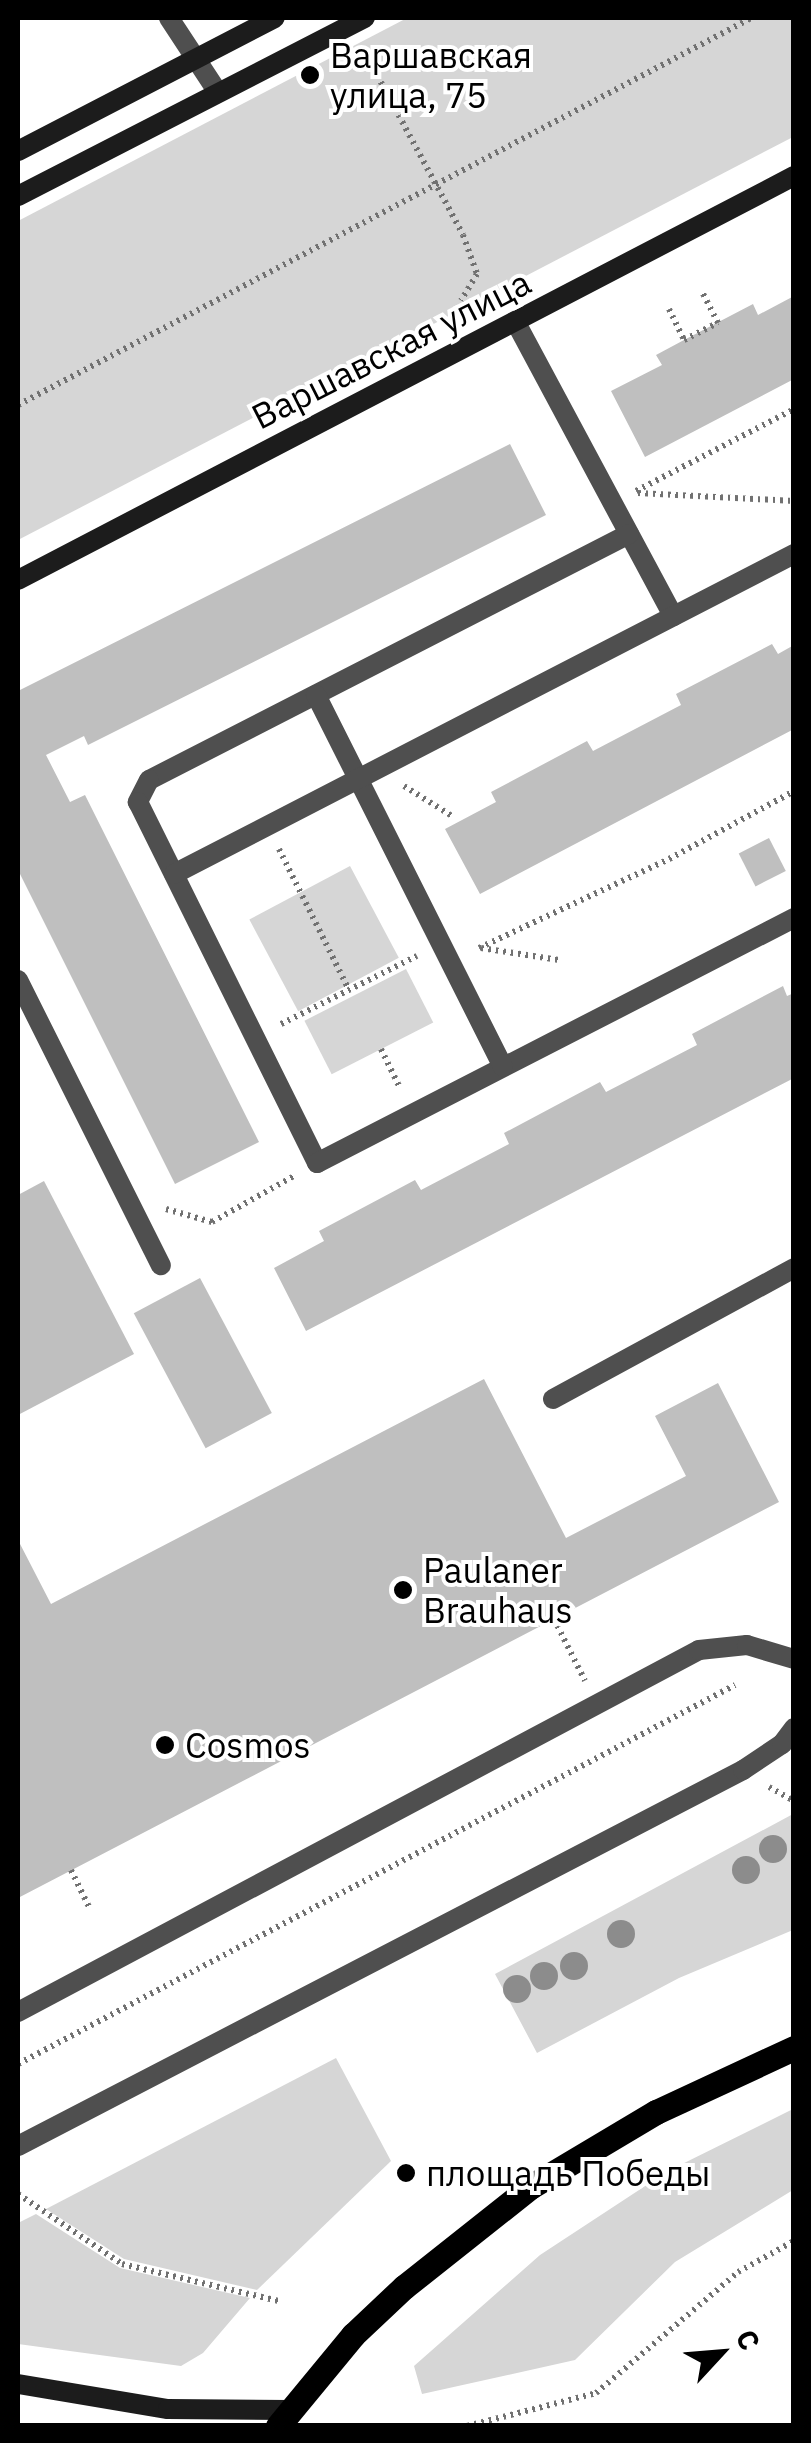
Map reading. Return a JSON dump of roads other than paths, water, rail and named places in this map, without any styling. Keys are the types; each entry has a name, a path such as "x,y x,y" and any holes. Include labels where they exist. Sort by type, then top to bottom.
{"main road":[{"path":"284,2418 404,2287 530,2187 656,2112 794,2048"}],"street":[{"path":"18,151 275,18"},
{"path":"18,196 366,18"},
{"name":"Варшавская улица","path":"18,580 794,176"},
{"path":"18,2384 168,2409 284,2418"}],"lane":[{"path":"169,18 199,58 216,92"},
{"path":"515,321 672,616"},
{"path":"629,534 149,780 138,802 317,1163 794,918"},
{"path":"174,874 794,554"},
{"path":"316,695 368,774 441,944 502,1068"},
{"path":"18,980 161,1264"},
{"path":"553,1399 794,1268"},
{"path":"18,2012 699,1650 747,1645 794,1659"},
{"path":"18,2146 743,1770 782,1744 794,1728"}],"place":[{"name":"Варшавская улица, 75","path":"310,75"},
{"name":"Paulaner Brauhaus","path":"403,1590"},
{"name":"Cosmos","path":"165,1745"},
{"name":"площадь Победы","path":"406,2173"}]}
